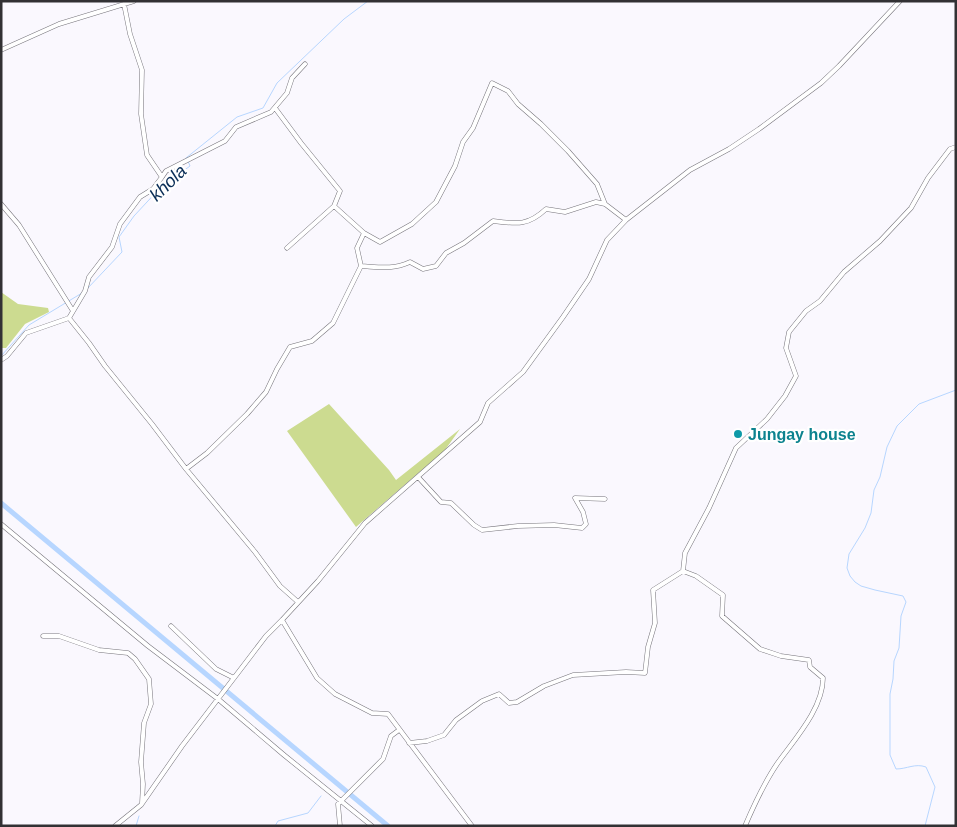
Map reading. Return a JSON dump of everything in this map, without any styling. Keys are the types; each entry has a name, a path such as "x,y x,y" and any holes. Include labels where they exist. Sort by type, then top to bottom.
{"street":[{"path":"1,50 59,24 134,1"},
{"path":"115,826 141,805 266,636 318,581 365,522 480,422 488,403 522,372 564,317 589,278 607,240 626,220 690,170 729,149 759,129 820,83 839,66 900,1"},
{"path":"125,3 130,34 142,70 141,114 147,155 162,176"},
{"path":"1,360 7,356 26,333 69,318 85,291 89,277 112,247 120,224 140,197 153,189 166,171 188,162 225,141 236,128 272,112 287,93 292,78 305,64"},
{"path":"334,206 364,233 380,242 412,224 436,202 455,166 463,142 473,128 492,83 508,91 518,104 568,151 597,184 605,204"},
{"path":"275,108 340,191 334,206 287,248"},
{"path":"683,571 685,553 709,508 736,448 767,419 785,396 796,376 786,348 788,332 806,311 820,301 844,272 880,241 911,208 928,178 950,149 956,147"},
{"path":"361,266 386,268 398,267 410,262 423,269 436,266 446,253 464,243 493,221 516,224 532,221 546,209 565,212 596,202 605,204 626,220"},
{"path":"1,204 19,225 73,311"},
{"path":"186,469 207,453 247,414 266,392 290,347 312,341 333,323 361,266 357,248 364,233"},
{"path":"69,318 89,342 127,395 171,447 186,469 255,552 280,586 298,602"},
{"path":"418,477 441,502 451,503 482,530 545,525 582,528 586,524 583,512 575,498 605,499"},
{"path":"1,524 148,646 218,699 372,826"},
{"path":"409,743 426,741 444,735 456,720 482,700 500,694 509,703 517,702 544,686 573,675 626,672 645,673 648,647 655,623 653,590 683,571"},
{"path":"683,571 696,576 723,595 722,616 760,649 781,656 809,660 810,667 823,678 823,688 813,712 795,741 776,765 745,826"},
{"path":"282,620 317,678 335,694 372,713 388,714 472,826"},
{"path":"171,626 216,669 234,678"},
{"path":"43,636 59,636 99,650 128,653 135,659 149,679 151,704 144,723 141,762 143,784 141,805"},
{"path":"340,826 338,804 383,759 392,736 400,730"}],"green space":[{"path":"1,292 18,304 48,308 49,312 25,324 6,348 1,348"},
{"path":"329,404 396,480 460,429 445,450 356,527 287,431"}],"waterway":[{"name":"khola","path":"186,158 237,117 263,108 277,83 344,19 368,1"},
{"name":"khola","path":"87,289 122,252 119,237 134,216 160,188 190,166 188,161"},
{"name":"khola","path":"1,356 29,325 82,293"},
{"path":"925,826 935,787 926,767 918,766 896,769 890,755 890,694 894,661 899,648 901,616 906,602 903,596 861,586 850,576 847,568 849,554 865,528 871,513 874,490 880,477 887,447 897,426 919,404 956,390"},
{"path":"1,503 388,826"},
{"path":"275,826 278,821 308,813 321,796"},
{"path":"136,826 139,816"}],"place":[{"name":"Jungay house","path":"738,434"}]}
